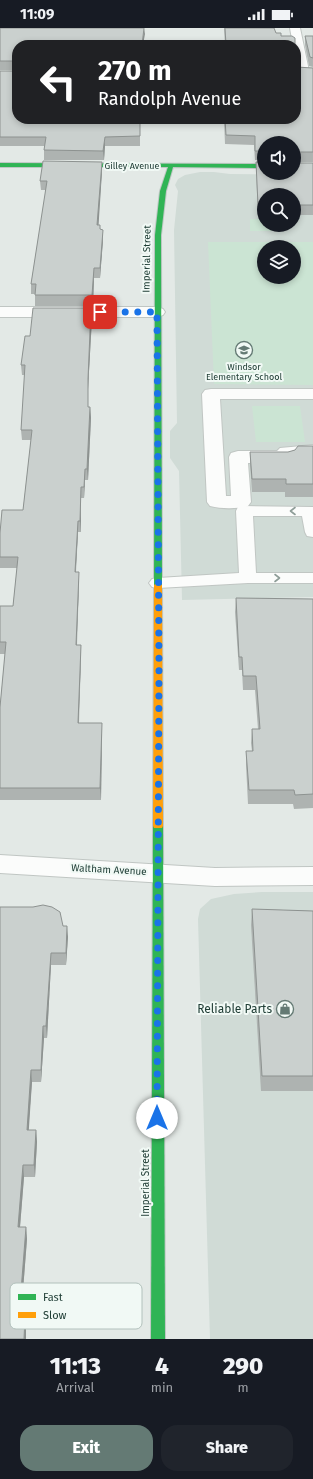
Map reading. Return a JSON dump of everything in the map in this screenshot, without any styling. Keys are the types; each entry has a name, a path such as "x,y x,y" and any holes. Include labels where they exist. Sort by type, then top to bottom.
{"street":[{"name":"Gilley Avenue","path":"0,165 257,166"},
{"name":"Imperial Street","path":"158,1339 157,312 159,212 163,191 171,166"},
{"path":"0,312 157,312"},
{"path":"313,394 211,394 217,502 241,502 238,457 287,457 286,452 313,451"},
{"name":"Waltham Avenue","path":"0,864 215,877 313,876"}],"lane":[{"path":"295,28 298,40"},
{"path":"301,57 304,71"},
{"path":"248,578 244,511 310,511 313,532"},
{"path":"158,583 248,578 313,578"}],"shaded area":[{"name":"Windsor Elementary School","path":"200,172 257,174 257,180 301,180 301,175 313,175 313,597 182,600 179,471 170,458 170,431 177,423 174,230 178,191 175,185 178,179 185,175"},
{"path":"262,892 313,892 313,1339 210,1339 198,919 200,909 211,899 234,894"}],"green space":[{"path":"250,219 257,219 257,231 250,231"},
{"path":"208,242 257,242 257,284 301,284 301,242 313,242 313,385 214,384"},
{"path":"252,406 300,406 305,442 256,442"}],"building":[{"path":"0,28 144,28 143,40 12,40 12,61 0,61"},
{"path":"225,28 274,28 276,33 281,33 281,36 292,36 295,38 295,40 226,40"},
{"path":"305,36 313,36 313,58 310,57"},
{"path":"301,67 313,68 313,152 301,152 301,136 257,136 257,151 255,151 255,136 226,135 225,124 301,124"},
{"path":"0,71 12,71 12,124 140,124 140,136 105,137 103,151 44,150 46,137 0,137"},
{"path":"43,161 102,162 97,225 100,225 100,229 103,230 100,268 94,268 92,295 35,295 36,284 31,284 47,181 40,181"},
{"path":"256,162 257,180 301,180 301,163 313,163 313,205 301,205 301,188 257,188"},
{"path":"33,308 91,308 88,379 88,407 90,407 87,469 85,469 84,487 81,487 80,521 78,521 75,572 79,572 76,645 81,645 78,723 102,723 100,788 0,788 0,707 6,642 0,642 0,606 13,606 18,557 0,557 0,533 2,510 23,510 32,430 21,430 25,365 21,365 25,336 30,336"},
{"path":"298,446 313,446 313,484 286,484 286,479 252,479 250,452 288,452 295,450"},
{"path":"236,598 313,599 313,794 295,795 294,790 249,790 246,751 253,751 252,729 260,729 256,676 243,676 242,657 239,657"},
{"path":"43,905 52,907 60,912 63,926 67,926 66,953 51,953 46,1026 43,1026 41,1070 31,1070 27,1130 36,1130 34,1165 23,1165 18,1227 26,1227 22,1283 10,1283 10,1329 24,1329 24,1339 0,1339 0,907 33,907"},
{"name":"Reliable Parts","path":"252,909 313,911 313,1076 262,1076"}],"traffic: fast":[{"path":"0,165 257,166"},
{"path":"158,585 158,235 163,191 171,166"},
{"path":"158,826 158,1339"}],"traffic: slow":[{"path":"158,585 158,826"}],"place":[{"name":"Windsor Elementary School","path":"244,350"},
{"name":"Reliable Parts","path":"285,1009"}],"route":[{"path":"100,312 157,312 159,668 157,1118"}]}
